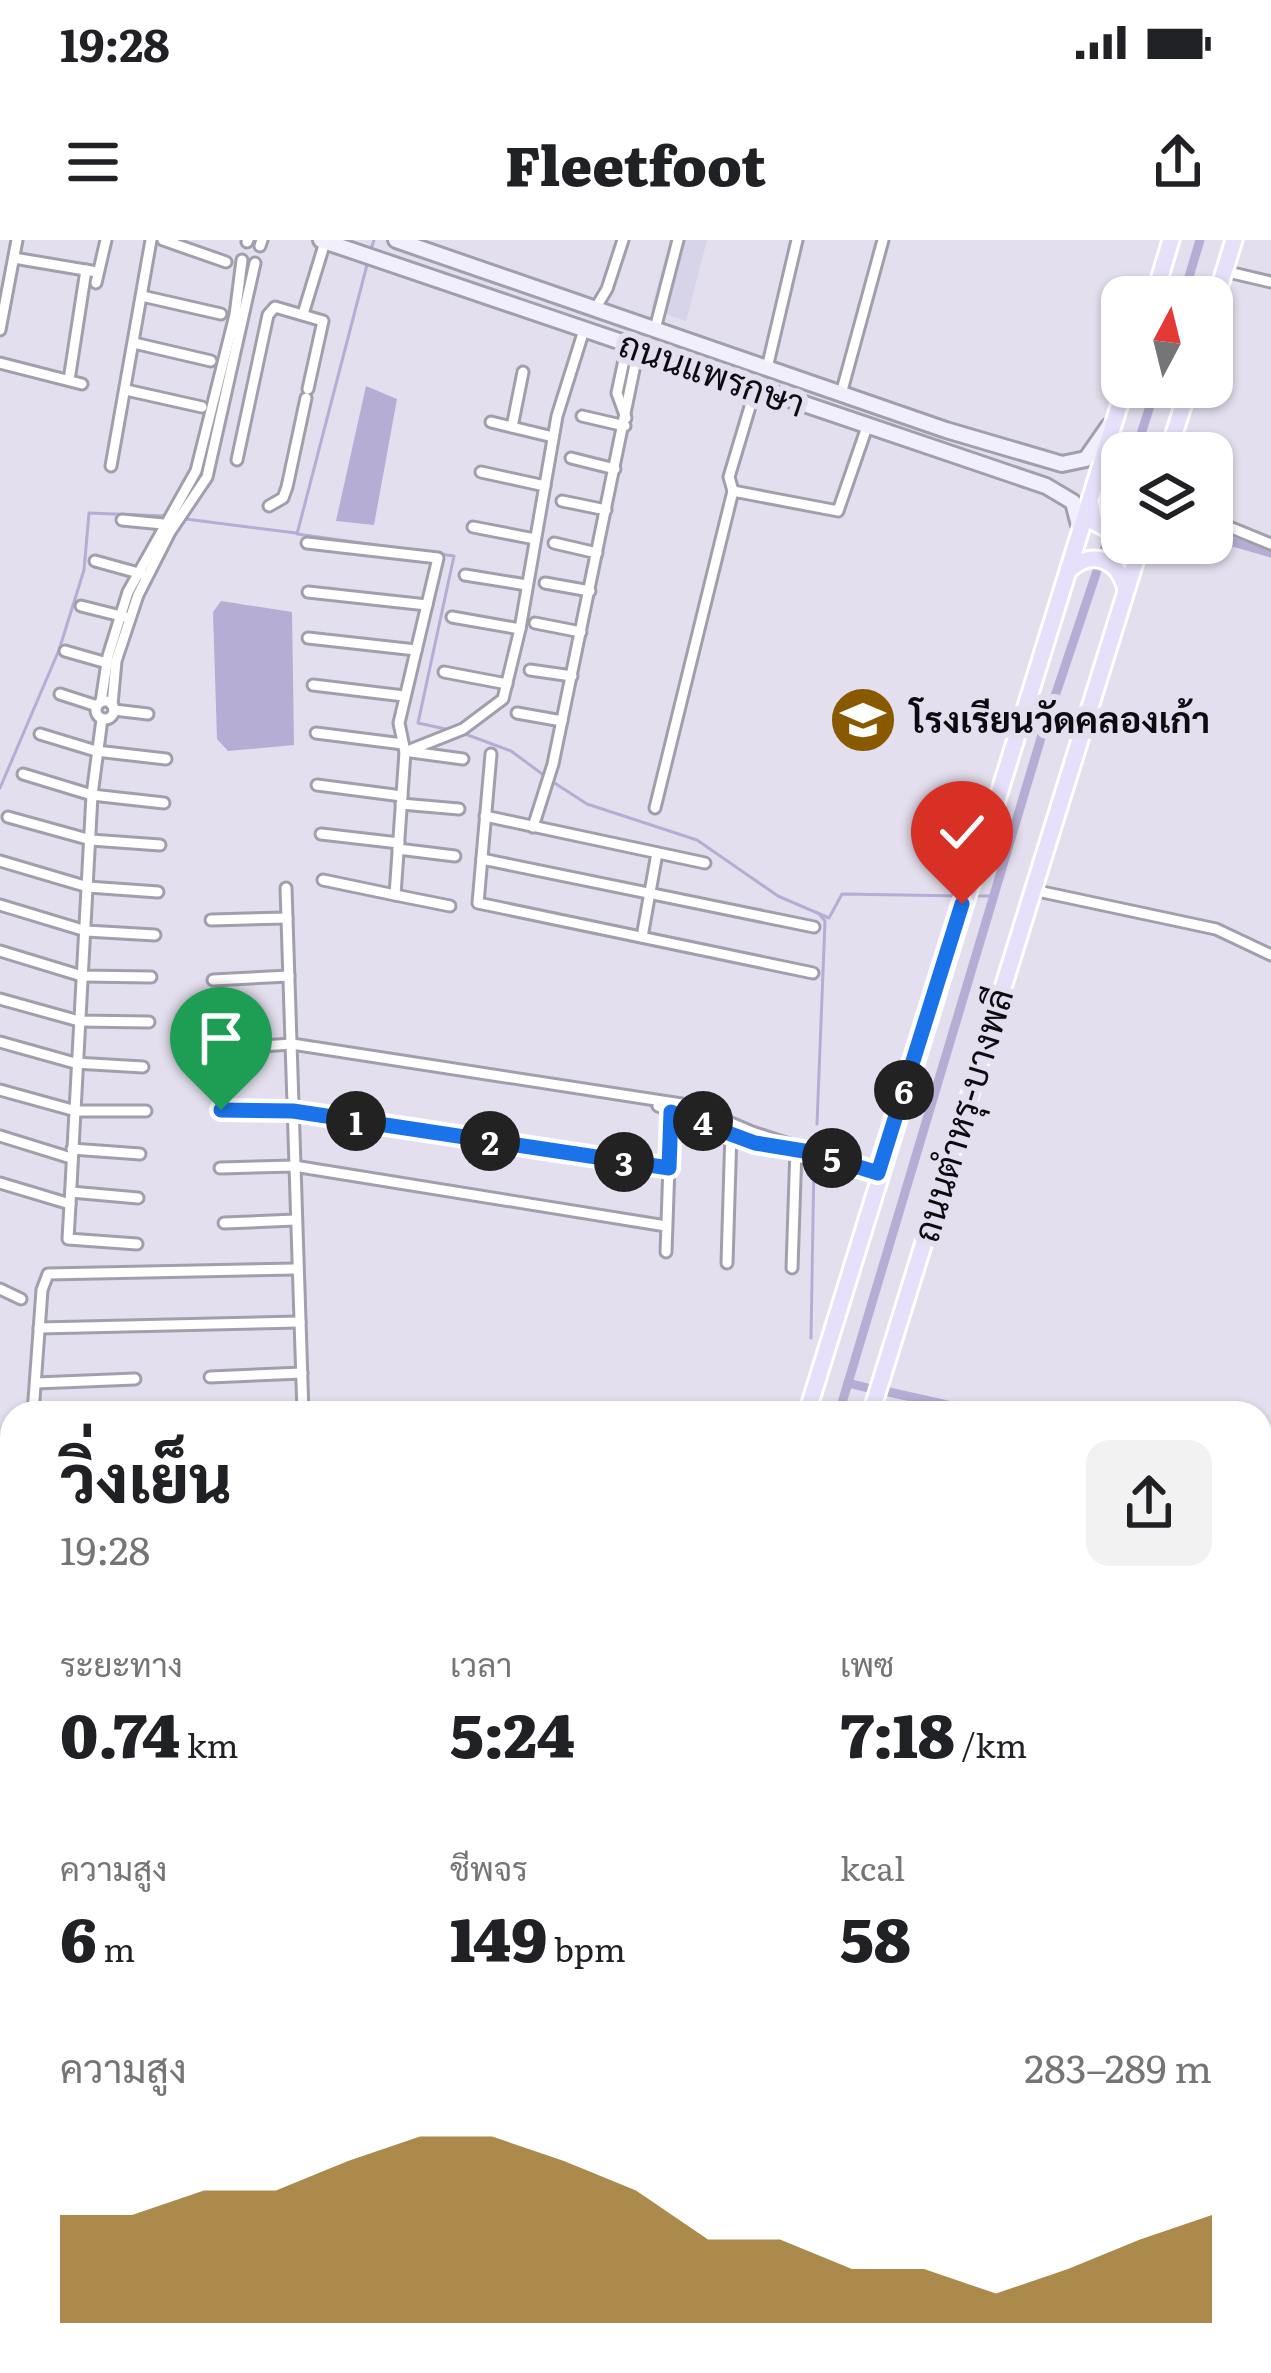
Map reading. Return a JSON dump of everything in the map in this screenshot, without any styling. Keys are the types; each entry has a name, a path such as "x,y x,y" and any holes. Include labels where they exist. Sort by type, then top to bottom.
{"main road":[{"name":"ถนนแพรกษา","path":"396,240 841,394 1054,462"},
{"path":"1160,276 1171,240"},
{"path":"1222,276 1234,240"},
{"name":"ถนนแพรกษา","path":"323,241 1046,486"},
{"name":"ถนนตำหรุ-บางพลี","path":"811,1401 1066,574 1087,526 1118,408"},
{"path":"1087,526 1119,408"},
{"path":"1101,530 1087,526 1076,507 1046,486 1054,462 1086,460 1116,415"},
{"path":"1066,574 1082,560 1100,559 1115,567 1126,592"},
{"name":"ถนนตำหรุ-บางพลี","path":"875,1401 1135,564"}],"street":[{"path":"0,330 17,240"},
{"path":"69,380 93,275 106,240"},
{"path":"111,466 151,240"},
{"path":"163,240 226,262"},
{"path":"595,309 623,240"},
{"path":"655,329 678,240"},
{"path":"767,368 797,240"},
{"path":"841,394 883,240"},
{"path":"302,314 323,241"},
{"path":"14,258 93,275"},
{"path":"106,706 107,663 124,618 168,523 206,460 222,364 240,316 254,268 241,265 240,316"},
{"path":"1224,271 1271,282"},
{"path":"142,296 221,314"},
{"path":"237,460 268,315 275,307 322,321 287,487 283,498 269,506"},
{"path":"404,748 463,729 502,699 520,629 553,436 584,330"},
{"path":"134,344 222,364"},
{"path":"533,826 553,764 626,422 633,348"},
{"path":"0,363 82,384"},
{"path":"512,427 523,372"},
{"path":"126,390 211,412"},
{"path":"655,808 733,491 729,477 755,390"},
{"path":"582,416 626,422"},
{"path":"491,422 553,436"},
{"path":"733,491 838,511 867,427"},
{"path":"571,458 615,469"},
{"path":"481,472 544,485"},
{"path":"562,501 606,510"},
{"path":"122,520 168,523"},
{"path":"473,527 535,539"},
{"path":"1233,529 1271,544"},
{"path":"308,543 438,558 399,723 404,748 395,895"},
{"path":"554,543 597,553"},
{"path":"95,561 142,574"},
{"path":"465,575 527,585"},
{"path":"545,583 590,591"},
{"path":"308,592 427,605"},
{"path":"81,606 124,618"},
{"path":"452,617 520,629"},
{"path":"124,618 96,751 92,795 68,1238 137,1244"},
{"path":"535,623 581,632"},
{"path":"308,638 416,650"},
{"path":"64,651 107,663"},
{"path":"530,670 572,676"},
{"path":"444,672 507,684"},
{"path":"313,685 404,696"},
{"path":"60,694 148,714"},
{"path":"517,712 562,721"},
{"path":"40,734 96,751 166,759"},
{"path":"316,734 463,759"},
{"path":"491,754 478,903 813,973"},
{"path":"23,774 92,795 164,803"},
{"path":"317,785 458,809"},
{"path":"485,816 705,863"},
{"path":"8,817 91,840 160,845"},
{"path":"321,834 455,856"},
{"path":"642,937 657,853"},
{"path":"482,860 814,927"},
{"path":"0,862 88,886 158,892"},
{"path":"323,880 450,906"},
{"path":"286,888 303,1401"},
{"path":"1033,890 1202,926 1271,955"},
{"path":"0,905 86,931 155,935"},
{"path":"212,920 287,918"},
{"path":"0,951 82,976 151,977"},
{"path":"213,980 289,976"},
{"path":"0,999 79,1021 149,1022"},
{"path":"0,1042 75,1063 143,1066"},
{"path":"218,1049 292,1044 671,1107 878,1173"},
{"path":"0,1090 76,1111 146,1111"},
{"path":"666,1252 671,1107"},
{"path":"221,1110 293,1111 669,1168"},
{"path":"727,1263 731,1128"},
{"path":"0,1136 71,1153 140,1154"},
{"path":"792,1268 796,1149"},
{"path":"220,1168 294,1166 666,1226"},
{"path":"0,1183 70,1204"},
{"path":"70,1192 138,1198"},
{"path":"224,1223 295,1220"},
{"path":"34,1401 44,1279 61,1271 296,1268"},
{"path":"0,1289 21,1299"},
{"path":"39,1328 300,1322"},
{"path":"210,1377 302,1373"},
{"path":"36,1383 136,1378"}],"shaded area":[{"path":"670,240 707,240 686,321 651,309"},
{"path":"366,386 397,399 374,525 336,521"},
{"path":"221,601 292,612 294,745 228,751 217,739 213,612"}],"waterway":[{"path":"370,252 374,240"},
{"path":"1189,276 1200,240"},
{"path":"368,261 297,534 454,556 418,723 450,730"},
{"path":"1142,432 1149,408"},
{"path":"0,788 59,650 84,570 89,513 165,516"},
{"path":"186,519 296,533"},
{"path":"1233,542 1271,553"},
{"path":"843,1401 1041,738 1101,559"},
{"path":"465,734 511,751 545,776"},
{"path":"553,782 587,804 697,840 778,896 829,918 842,894 962,896"},
{"path":"972,896 994,896"},
{"path":"817,1124 825,921 820,915"},
{"path":"811,1338 814,1160"},
{"path":"848,1383 868,1388"},
{"path":"889,1392 929,1401"}],"place":[{"name":"โรงเรียนวัดคลองเก้า","path":"863,720"}],"route":[{"path":"221,1110 293,1111 669,1168 671,1112 778,1150 810,1152 878,1173 962,904"}]}
